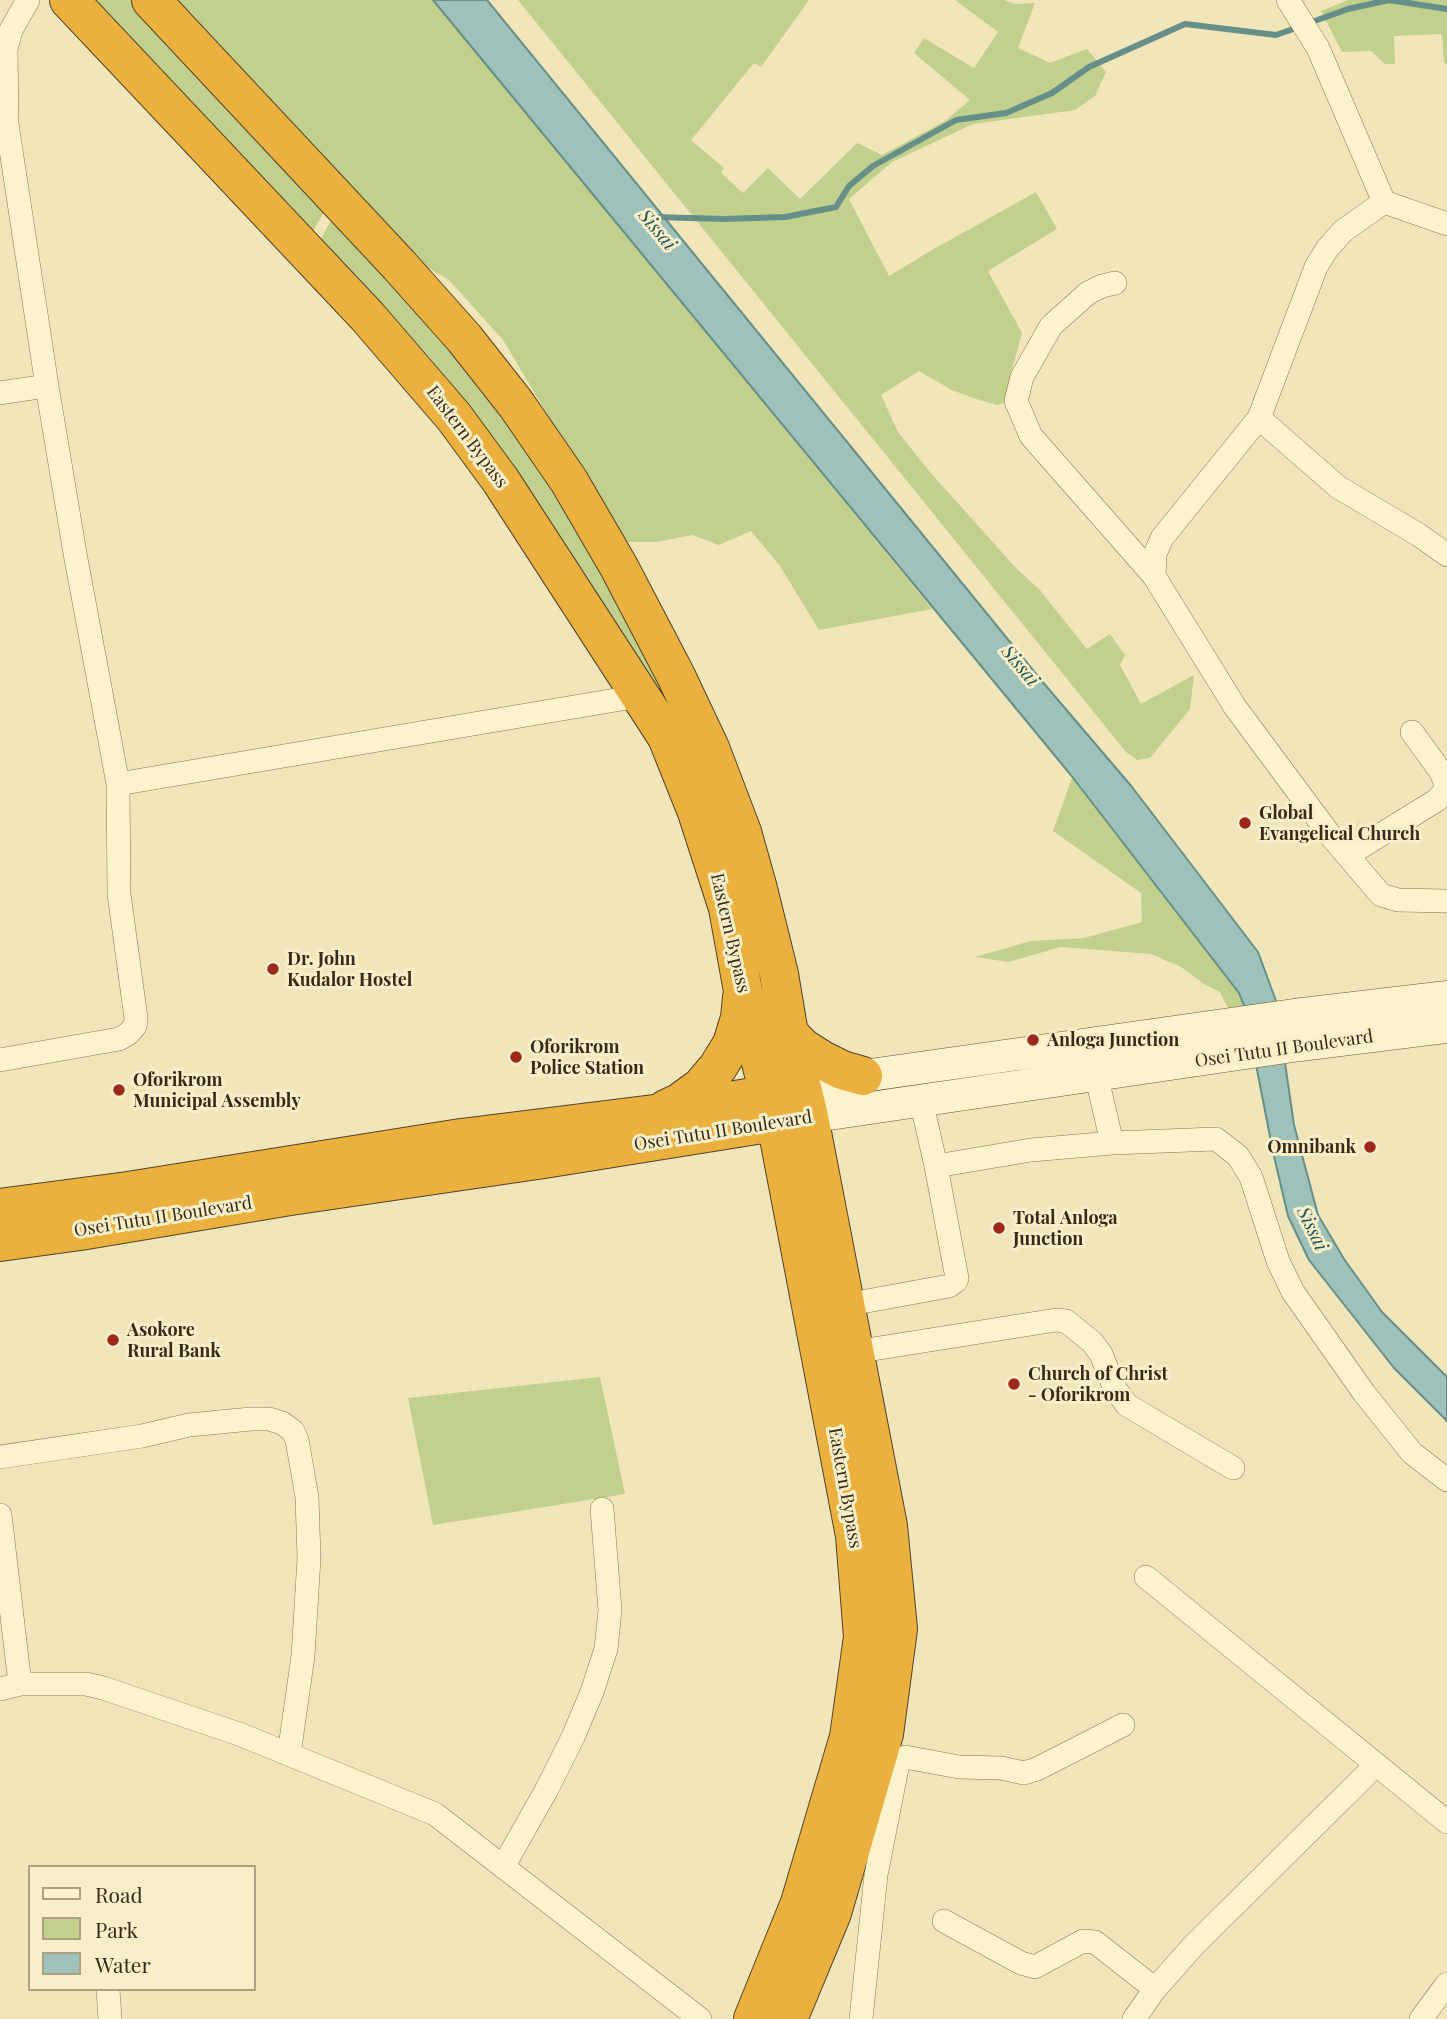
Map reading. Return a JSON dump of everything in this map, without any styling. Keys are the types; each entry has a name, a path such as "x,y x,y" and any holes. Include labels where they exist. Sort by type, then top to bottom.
{"highway":[{"name":"Eastern Bypass","path":"69,0 367,316 454,417 501,481 667,737 697,812 728,908 743,991 789,1106 845,1305 888,1526 898,1629 884,1734 832,1913 788,2019"},
{"name":"Eastern Bypass","path":"151,0 399,265 464,338 516,404 569,481 619,566 710,748 742,832 779,974 789,1034 789,1106 855,1536 863,1637 849,1737 800,1903 753,2019"},
{"path":"654,1114 679,1103 701,1087 718,1067 732,1044 740,1018 743,991"},
{"path":"789,1034 803,1048 822,1060 863,1076"},
{"name":"Osei Tutu II Boulevard","path":"0,1208 128,1191 461,1138 654,1114 789,1106"},
{"name":"Osei Tutu II Boulevard","path":"0,1242 544,1159 789,1106"}],"main road":[{"name":"Osei Tutu II Boulevard","path":"789,1106 922,1100 1230,1056 1297,1030 1447,997"},
{"name":"Osei Tutu II Boulevard","path":"789,1106 863,1076 1223,1025 1297,1030 1447,1027"}],"street":[{"path":"0,1060 119,1039 135,1026 136,1018 119,894 118,784 76,559 6,124 6,49 11,30 28,0"},
{"path":"1294,9 1318,48 1384,202 1447,224"},
{"path":"1154,576 1155,554 1162,538 1259,418 1316,267 1327,249 1343,231 1384,202"},
{"path":"1115,283 1088,293 1051,326 1022,377 1016,401 1031,436 1154,576 1235,707 1330,835 1381,895 1398,900 1447,901"},
{"path":"0,393 47,386"},
{"path":"1259,418 1338,487 1447,555"},
{"path":"118,784 639,696"},
{"path":"1348,855 1437,800 1445,791 1441,772 1412,732"},
{"path":"1096,1074 1112,1143"},
{"path":"845,1305 949,1286 956,1281 922,1100"},
{"path":"936,1166 1031,1150 1112,1143 1216,1139 1238,1156 1251,1177 1278,1261 1293,1292 1364,1393 1412,1453 1447,1480"},
{"path":"854,1352 1056,1320 1066,1321 1092,1342 1101,1354 1115,1389 1127,1405 1233,1468"},
{"path":"0,1457 142,1436 189,1425 251,1419 269,1419 282,1423 293,1431 307,1497 309,1558 303,1656 289,1754"},
{"path":"503,1867 573,1737 606,1649 610,1610 602,1509"},
{"path":"0,1515 10,1686 86,1685 103,1688 167,1708 289,1754 435,1814 700,2019"},
{"path":"1146,1577 1375,1766 1445,1818"},
{"path":"861,2019 876,1875 898,1763 905,1757 959,1767 1001,1768 1024,1773 1123,1725"},
{"path":"1134,2019 1155,1989 1194,1945 1375,1766"},
{"path":"944,1921 1021,1963 1035,1967 1083,1941 1095,1942 1155,1989"},
{"path":"1421,2019 1447,1984"},
{"path":"108,1991 110,2019"}],"green space":[{"path":"91,0 138,0 328,205 309,238"},
{"path":"174,0 433,0 932,609 819,630 780,566 751,531 719,545 693,535 656,542 627,542 618,533 503,340 449,280 420,263"},
{"path":"518,0 809,0 761,67 754,63 691,140 724,168 721,173 743,193 768,168 800,199 857,143 882,155 945,121 970,100 914,53 924,38 974,68 998,32 955,0 1035,3 1018,48 1050,63 1087,49 1106,72 1095,96 1075,110 973,124 892,162 849,199 889,276 1036,192 1057,229 988,271 1022,333 1011,373 1013,400 997,405 976,399 952,390 919,371 881,395 898,432 929,471 1016,568 1039,589 1087,649 1110,634 1125,655 1120,665 1141,704 1194,675 1190,709 1150,758 1137,760 1126,752"},
{"path":"1348,0 1447,0 1447,64 1444,63 1442,34 1394,36 1395,64 1385,64 1371,51 1342,52 1321,11"},
{"path":"335,213 458,347 545,467 662,666 711,786 317,246"},
{"path":"1072,778 1239,993 1245,1008 1229,1010 1220,992 1181,967 1151,954 1060,947 1009,962 975,957 1031,941 1084,938 1142,922 1141,893 1053,831"},
{"path":"600,1377 625,1494 433,1525 408,1398"}],"water":[{"name":"Sissai","path":"433,0 487,0 1041,680 1132,787 1258,952 1276,1001 1294,1125 1318,1215 1344,1259 1382,1312 1447,1377 1447,1421 1394,1368 1309,1260 1288,1216 1245,1008 1239,993 1070,774"}],"waterway":[{"path":"1309,23 1348,9 1389,0 1447,9"},
{"name":"Sissai","path":"656,217 785,217 836,207 849,186 873,166 956,120 1006,113 1052,93 1089,67 1185,24 1276,35 1299,27"}],"place":[{"name":"Global Evangelical Church","path":"1245,823"},
{"name":"Dr. John Kudalor Hostel","path":"273,969"},
{"name":"Anloga Junction","path":"1033,1040"},
{"name":"Oforikrom Police Station","path":"516,1057"},
{"name":"Oforikrom Municipal Assembly","path":"119,1090"},
{"name":"Omnibank","path":"1370,1147"},
{"name":"Total Anloga Junction","path":"999,1228"},
{"name":"Asokore Rural Bank","path":"113,1340"},
{"name":"Church of Christ - Oforikrom","path":"1014,1384"}]}
